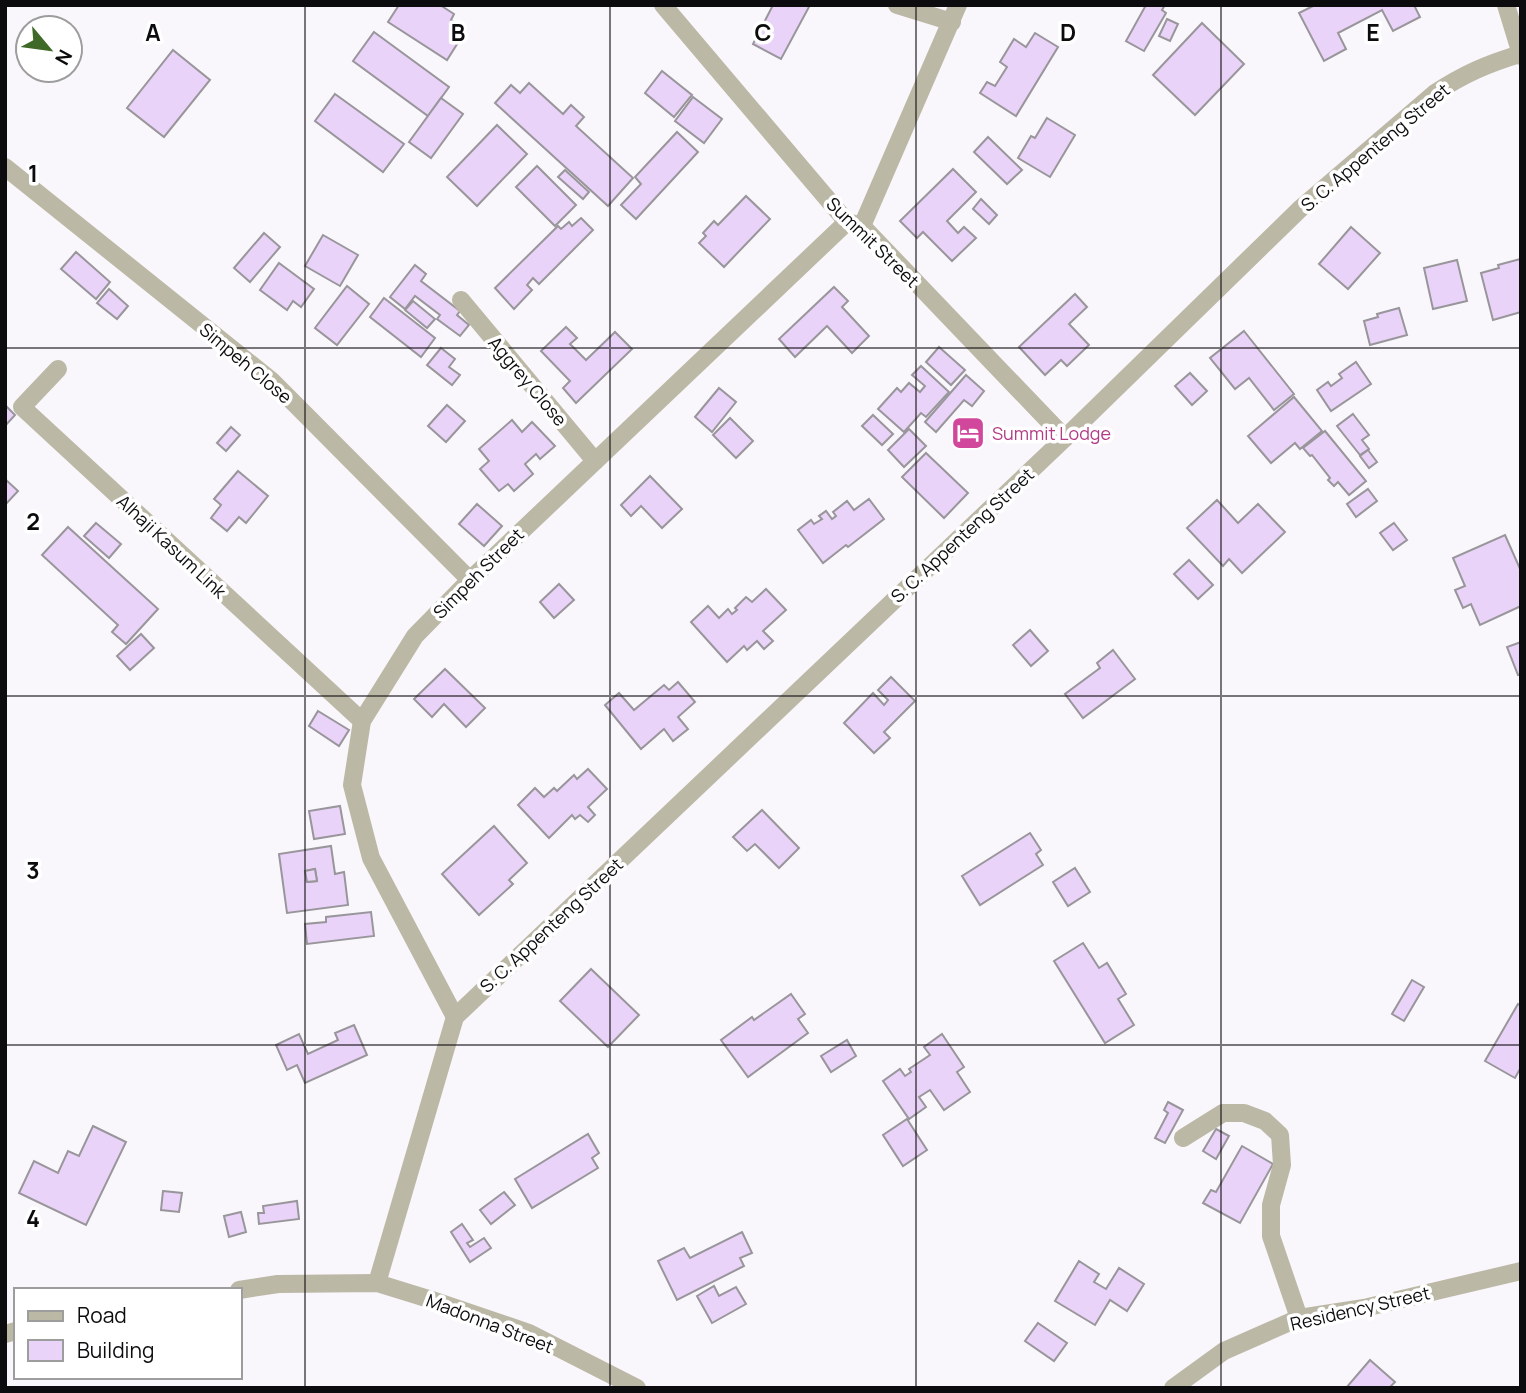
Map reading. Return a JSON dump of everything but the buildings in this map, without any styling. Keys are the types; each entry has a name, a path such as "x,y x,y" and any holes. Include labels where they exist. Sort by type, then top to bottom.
{"street":[{"name":"Summit Street","path":"663,5 854,224 1065,438"},
{"path":"854,224 955,13 897,5"},
{"path":"1506,5 1521,54"},
{"name":"S. C. Appenteng Street","path":"454,1017 1065,438 1301,208 1425,102 1460,77 1521,54"},
{"name":"Simpeh Close","path":"5,167 272,382 470,580"},
{"name":"Simpeh Street","path":"454,1017 371,858 352,785 362,721 415,636 470,580 595,461 854,224"},
{"name":"Aggrey Close","path":"461,300 595,461"},
{"name":"Alhaji Kasum Link","path":"58,369 22,407 362,721"},
{"path":"377,1283 454,1017"},
{"path":"1183,1138 1223,1113 1244,1113 1265,1121 1280,1135 1283,1165 1271,1205 1271,1236 1298,1318"},
{"name":"Residency Street","path":"1173,1388 1224,1352 1298,1318 1364,1308 1521,1271"},
{"name":"Madonna Street","path":"242,1290 278,1284 377,1283 529,1333 637,1388"}],"place":[{"name":"Summit Lodge","path":"968,433"}]}
